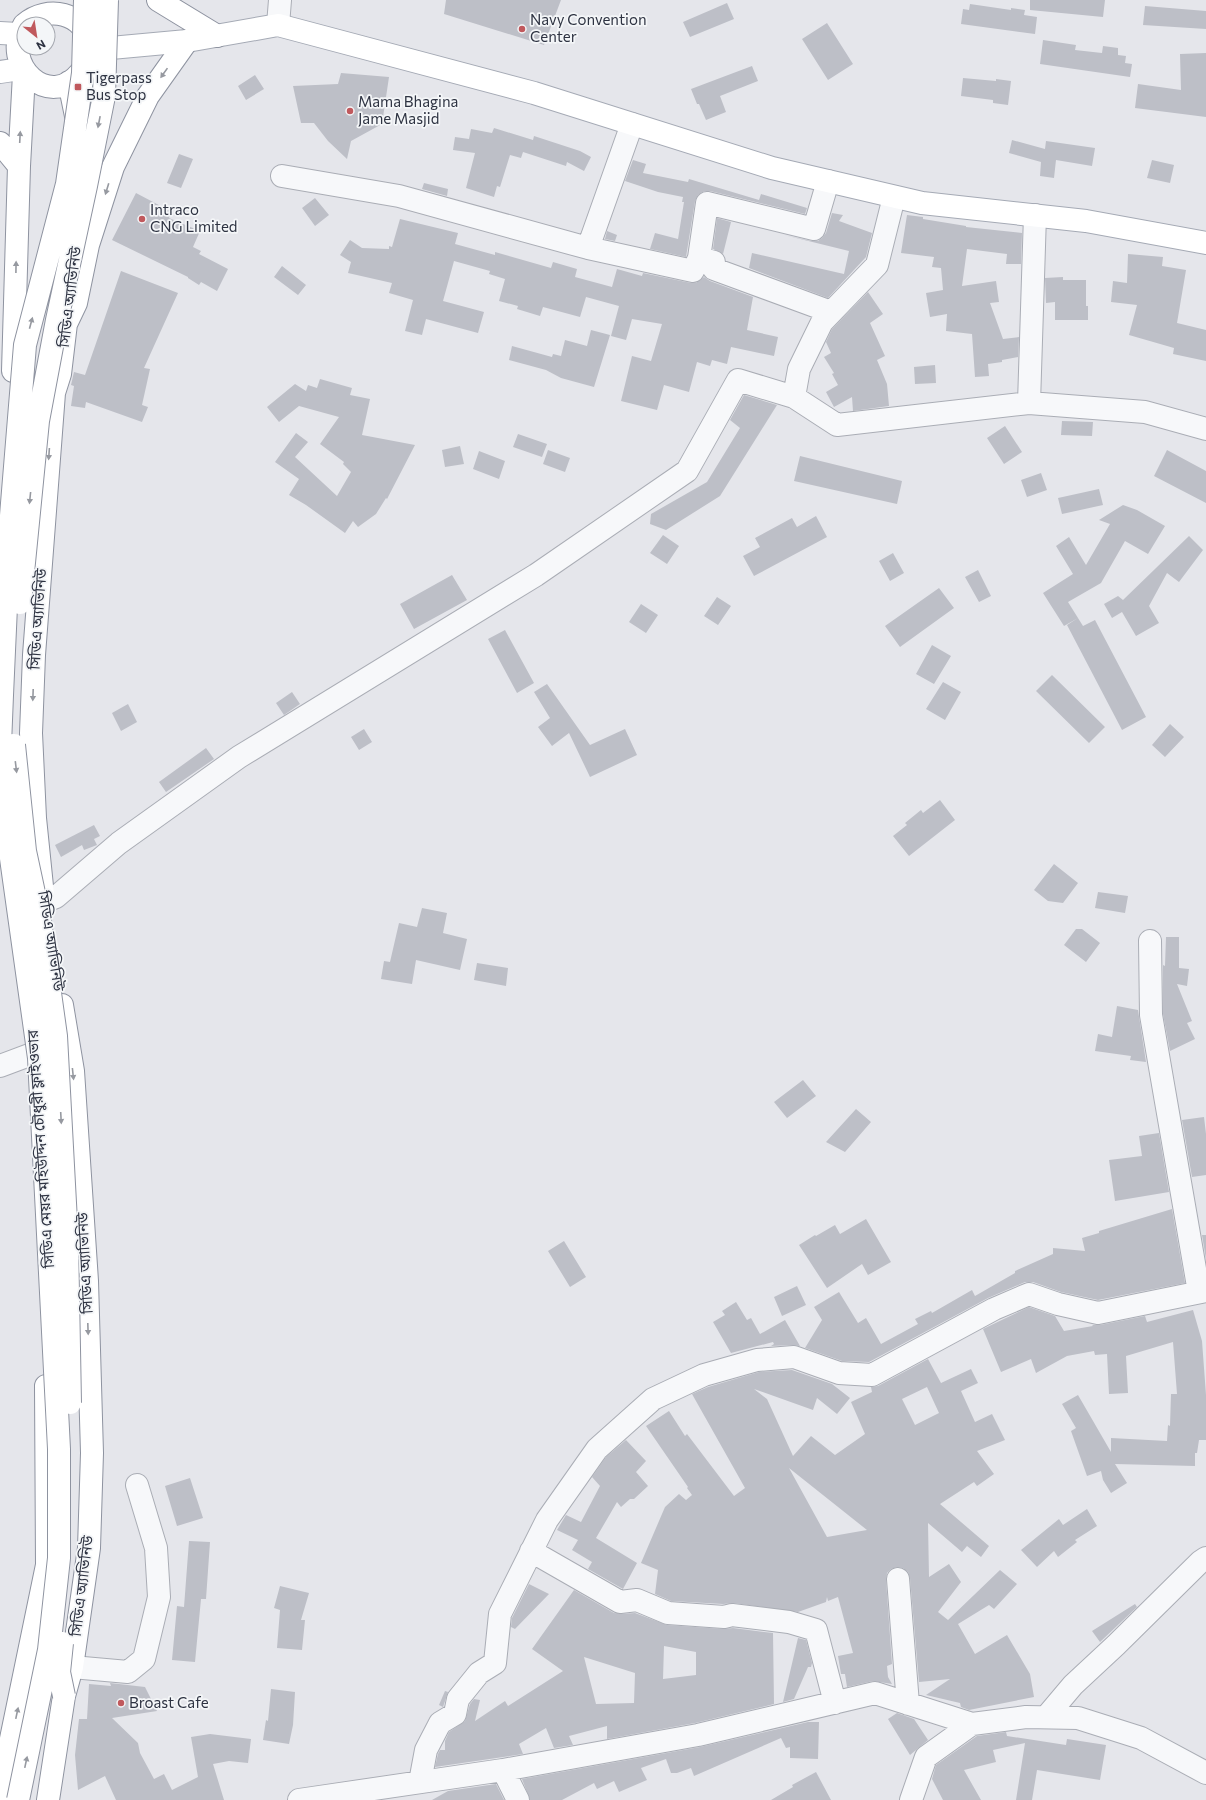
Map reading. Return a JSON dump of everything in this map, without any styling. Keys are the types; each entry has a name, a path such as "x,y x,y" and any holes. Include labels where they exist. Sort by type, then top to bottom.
{"main road":[{"name":"সিডিএ মেয়র মহিউদ্দিন চৌধুরী ফ্লাইওভার","path":"18,1800 49,1650 59,1558 59,1449 39,1058 15,897 2,794 0,745 9,540 25,345 67,184 83,73 85,0"},
{"path":"64,1696 59,1672 73,1548 67,1240 56,1036 40,921 25,850 14,753 17,633 38,421 57,320 104,96 107,0"},
{"path":"158,0 217,36"},
{"path":"15,72 40,85 60,86 77,77 84,69 88,60 88,40 85,31 66,8 37,16"},
{"path":"89,50 186,41 278,25 534,93 772,168 922,204 1086,221 1206,241"},
{"path":"66,324 76,303 88,245 113,167 148,96 186,41"},
{"path":"0,628 4,500 14,358 19,166 15,72 16,48"},
{"name":"সিডিএ অ্যাভিনিউ","path":"48,1800 64,1696 72,1667 89,1548 92,1453 87,1288 73,1071 43,902 33,786 32,718 34,654 54,393 60,374 75,269 81,142 69,82"},
{"path":"0,143 19,166"},
{"path":"0,831 15,961 32,1054 35,1099 46,1353 47,1565 1,1788"}],"street":[{"path":"278,25 280,0"},
{"path":"588,248 632,124"},
{"path":"282,176 398,196 588,248 692,271 699,258 707,203 814,229 828,181"},
{"path":"794,397 799,369 822,322 877,265 894,197"},
{"path":"1029,403 1035,215"},
{"path":"699,258 714,262 714,269 831,312"},
{"path":"43,902 56,897 119,843 239,757 536,576 687,471 738,380 794,397 837,425 1029,403 1145,412 1206,429"},
{"path":"420,1782 426,1750 440,1723 455,1714 458,1699 479,1673 495,1663 500,1614 547,1520 597,1449 653,1399 704,1375 757,1360 794,1357 839,1373 872,1375 994,1309 1029,1294 1058,1304 1098,1313 1203,1291 1151,1015 1150,941"},
{"path":"0,1066 32,1054"},
{"path":"72,1667 128,1672 144,1659 159,1597 156,1548 136,1485"},
{"path":"531,1551 574,1574 620,1602 637,1600 668,1612 724,1617 732,1615 789,1622 816,1630 836,1703"},
{"path":"1046,1717 1073,1685 1206,1558"},
{"path":"898,1579 908,1704"},
{"path":"299,1800 503,1770 698,1735 875,1693 972,1724 1026,1717 1078,1718 1141,1738 1206,1773"},
{"path":"911,1800 926,1757 972,1724"},
{"path":"503,1770 518,1800"}],"building":[{"name":"Navy Convention Center","path":"446,0 561,0 544,45 444,14"},
{"path":"1030,0 1105,0 1103,17 1030,10"},
{"path":"727,3 734,19 690,37 683,22"},
{"path":"970,4 1011,10 1011,8 1025,10 1024,15 1037,17 1035,34 961,24 963,9 969,10"},
{"path":"1145,6 1206,11 1206,29 1143,25"},
{"path":"827,23 853,64 828,80 802,39"},
{"path":"1043,40 1076,45 1075,50 1102,53 1103,46 1118,48 1118,55 1126,56 1125,63 1132,64 1130,77 1040,64"},
{"path":"1206,53 1206,117 1135,108 1138,84 1181,90 1180,54"},
{"path":"752,66 758,81 720,96 726,112 706,120 691,89"},
{"path":"341,73 389,77 382,124 351,141 347,159 328,141 314,123 301,123 293,86 338,84"},
{"path":"255,75 264,89 246,100 238,86"},
{"path":"963,78 1011,81 1008,105 993,103 993,100 961,96"},
{"path":"494,128 533,140 534,136 580,151 591,157 584,171 567,162 566,166 523,152 521,158 510,155 500,187 497,186 494,197 466,188 475,153 453,150 455,137 469,139 471,129 492,133"},
{"path":"1012,140 1045,149 1046,141 1095,148 1092,166 1056,160 1054,178 1040,176 1041,162 1009,153"},
{"path":"179,154 193,159 181,188 167,183"},
{"path":"633,160 646,164 643,173 688,182 689,179 759,200 761,194 807,208 805,214 710,191 704,191 698,195 695,201 686,257 650,249 655,233 678,239 684,202 682,202 683,197 658,192 625,181"},
{"path":"1152,160 1174,165 1170,183 1147,178"},
{"path":"424,183 448,189 447,196 422,189"},
{"path":"136,193 172,212 169,218 200,231 193,247 201,251 199,254 228,269 217,291 201,282 199,285 188,277 112,240"},
{"path":"315,198 329,215 315,226 302,208"},
{"path":"832,213 843,215 839,221 872,233 866,257 828,298 749,268 752,253 844,274 849,251 784,235 811,241 818,241 826,233"},
{"path":"907,215 923,217 923,219 966,227 1022,233 1021,264 1006,264 1007,254 967,249 962,286 996,281 999,302 990,303 1003,339 1019,337 1018,357 1002,360 1002,362 988,364 989,376 975,377 972,334 946,331 947,314 930,317 926,293 943,290 941,268 932,267 934,257 901,253"},
{"path":"717,218 731,222 723,254 713,249"},
{"path":"400,219 458,233 455,244 495,255 495,252 551,268 553,262 577,269 575,277 612,287 617,269 642,276 643,273 691,283 696,283 704,277 710,281 810,318 753,297 747,330 778,337 774,356 731,347 727,364 712,360 710,366 697,362 689,392 664,385 657,410 621,401 632,356 651,361 662,324 632,319 626,340 611,336 619,306 586,297 580,317 543,307 540,316 517,309 518,306 499,301 505,279 489,274 490,271 454,261 443,301 484,312 478,333 426,319 422,335 405,331 413,300 389,293 392,283 348,273 351,262 340,255 350,240 362,248 389,249 389,246 392,247"},
{"path":"607,231 617,235 615,241 605,239"},
{"path":"1128,254 1163,257 1162,266 1186,270 1177,323 1206,330 1206,361 1173,354 1174,348 1129,335 1137,305 1111,302 1113,281 1127,283"},
{"path":"282,266 306,285 298,295 274,277"},
{"path":"121,271 178,293 144,368 150,369 142,405 148,407 142,422 86,402 85,408 71,406 74,386 71,385 74,372 85,375"},
{"path":"1063,277 1063,280 1086,280 1086,306 1088,306 1088,320 1055,320 1055,302 1046,303 1045,278"},
{"path":"868,292 883,314 870,323 885,356 877,360 887,384 889,406 853,411 852,397 834,407 826,392 838,385 832,374 834,373 824,357 831,353 826,342 832,329"},
{"path":"591,330 610,335 594,387 561,378 546,370 509,360 512,346 552,357 553,354 561,356 565,340 587,346"},
{"path":"935,365 936,383 915,384 914,367"},
{"path":"320,379 352,388 350,395 370,399 362,435 415,445 387,499 386,498 376,514 358,527 353,521 345,533 306,505 289,495 299,479 275,462 296,433 308,442 295,457 337,496 351,472 343,464 344,462 320,444 339,417 299,406 279,422 267,407 295,384 306,391 308,385 317,388"},
{"path":"744,395 777,405 720,496 666,530 650,524 651,514 707,482 740,428 730,420"},
{"path":"1062,421 1093,422 1092,436 1061,435"},
{"path":"1005,426 1022,452 1004,464 987,438"},
{"path":"518,434 547,444 542,457 513,447"},
{"path":"460,446 464,464 445,467 442,450"},
{"path":"548,450 570,458 565,472 543,464"},
{"path":"1167,450 1206,471 1206,503 1154,476"},
{"path":"479,451 505,461 499,479 473,469"},
{"path":"800,456 902,481 897,504 794,481"},
{"path":"1041,473 1047,490 1027,497 1021,480"},
{"path":"1099,489 1103,505 1062,514 1058,498"},
{"path":"1123,505 1137,510 1165,526 1148,554 1125,541 1101,583 1068,602 1078,618 1064,626 1043,593 1073,574 1056,546 1069,537 1086,565 1110,524 1099,520"},
{"path":"816,516 827,537 754,576 743,556 760,547 755,538 792,518 797,527"},
{"path":"663,535 679,546 667,564 650,553"},
{"path":"1189,536 1203,550 1179,582 1167,573 1149,606 1159,623 1136,636 1122,612 1112,618 1104,604 1118,596 1123,600"},
{"path":"893,553 904,573 890,581 879,561"},
{"path":"978,570 991,596 979,602 965,577"},
{"path":"452,575 467,600 414,629 400,604"},
{"path":"939,588 954,608 900,647 885,626"},
{"path":"717,597 731,606 718,625 704,616"},
{"path":"641,604 658,615 646,633 629,622"},
{"path":"1078,618 1083,626 1095,620 1146,717 1122,730 1067,625"},
{"path":"505,630 534,683 517,693 488,639"},
{"path":"932,645 951,656 934,684 916,674"},
{"path":"1052,675 1105,727 1089,743 1036,691"},
{"path":"943,682 961,692 945,720 926,709"},
{"path":"547,684 590,745 625,729 637,755 590,777 569,733 552,746 538,727 550,718 534,692"},
{"path":"292,692 300,704 284,715 276,703"},
{"path":"128,704 137,722 121,731 112,713"},
{"path":"1170,724 1184,737 1165,757 1152,745"},
{"path":"364,729 372,742 359,750 351,737"},
{"path":"206,748 214,759 166,792 159,782"},
{"path":"940,800 955,820 909,856 893,836 907,825 905,823 921,810 923,813"},
{"path":"94,825 100,836 94,839 97,845 84,850 82,845 61,857 55,845"},
{"path":"1054,864 1078,883 1063,903 1048,901 1034,890"},
{"path":"1098,892 1128,896 1125,913 1095,908"},
{"path":"422,908 447,913 443,933 467,939 460,970 416,960 412,984 381,979 384,961 390,962 399,923 417,927"},
{"path":"1076,929 1082,929 1100,943 1086,962 1064,945"},
{"path":"1166,937 1179,937 1179,968 1189,969 1187,986 1177,984 1192,1021 1187,1023 1195,1039 1170,1051 1163,1014 1163,965 1165,966"},
{"path":"477,963 508,968 506,986 474,980"},
{"path":"1117,1006 1138,1010 1146,1062 1130,1060 1131,1056 1095,1051 1098,1034 1112,1037"},
{"path":"803,1080 816,1096 787,1118 774,1102"},
{"path":"856,1109 871,1122 845,1152 826,1142"},
{"path":"1204,1117 1206,1134 1206,1175 1192,1177 1182,1120"},
{"path":"1159,1133 1169,1192 1115,1201 1109,1160 1142,1156 1139,1136"},
{"path":"1172,1209 1185,1283 1098,1300 1061,1292 1033,1282 1025,1282 988,1298 869,1362 842,1361 805,1348 822,1320 814,1307 839,1292 858,1323 866,1318 881,1344 918,1324 915,1319 931,1311 932,1313 972,1290 975,1296 1015,1273 1015,1271 1053,1254 1053,1248 1085,1251 1082,1238 1099,1233 1099,1231"},
{"path":"866,1219 891,1262 868,1275 862,1264 827,1288 799,1245 835,1225 840,1234"},
{"path":"1202,1235 1206,1235 1206,1259"},
{"path":"564,1241 586,1277 570,1287 548,1251"},
{"path":"797,1286 806,1305 782,1316 774,1297"},
{"path":"736,1302 747,1320 751,1318 760,1334 785,1320 800,1346 771,1346 774,1344 773,1342 731,1353 713,1322 725,1315 722,1311"},
{"path":"1029,1307 1055,1316 1064,1331 1145,1316 1147,1322 1193,1310 1202,1341 1206,1395 1206,1440 1199,1440 1197,1453 1195,1453 1195,1466 1115,1464 1127,1483 1111,1493 1103,1480 1101,1471 1087,1476 1071,1431 1076,1428 1062,1404 1078,1395 1111,1452 1111,1438 1167,1441 1168,1425 1170,1426 1171,1394 1177,1394 1173,1342 1126,1356 1128,1393 1109,1394 1107,1354 1095,1355 1094,1351 1067,1356 1036,1373 1031,1359 1001,1372 983,1329"},
{"path":"928,1359 941,1383 971,1369 978,1383 961,1391 975,1422 992,1414 1005,1440 977,1451 994,1474 977,1486 974,1482 940,1504 989,1546 981,1557 967,1546 962,1552 928,1523 929,1577 949,1564 961,1582 938,1612 948,1620 1000,1570 1017,1584 994,1609 989,1605 958,1624 975,1654 1007,1635 1030,1674 1034,1697 969,1710 961,1707 960,1703 926,1695 950,1679 919,1682 910,1578 908,1572 903,1568 897,1567 891,1569 887,1573 886,1580 892,1664 887,1666 888,1677 892,1684 873,1681 847,1687 845,1674 841,1674 838,1656 853,1653 838,1597 828,1601 827,1597 826,1602 798,1612 734,1603 723,1604 671,1601 655,1594 658,1570 641,1563 665,1507 679,1494 686,1500 692,1495 646,1426 669,1411 685,1436 687,1434 734,1496 745,1488 692,1394 708,1387 759,1372 792,1370 832,1384 850,1398 837,1414 817,1398 813,1410 754,1389 767,1399 793,1456 811,1436 835,1455 865,1434 851,1402 872,1392 871,1387 878,1386","holes":["927,1387 939,1413 915,1425 902,1399","789,1468 867,1530 827,1537"]},
{"path":"626,1440 646,1461 636,1472 648,1486 634,1499 630,1499 621,1507 617,1502 596,1538 637,1563 623,1589 588,1569 592,1562 572,1550 578,1540 557,1530 566,1515 581,1522 600,1486 592,1477 606,1457"},
{"path":"190,1478 203,1518 177,1526 165,1486"},
{"path":"1087,1509 1097,1526 1075,1540 1077,1542 1058,1557 1054,1551 1037,1567 1021,1550 1059,1519 1063,1525"},
{"path":"189,1541 210,1542 206,1599 201,1599 195,1662 172,1660 177,1606 184,1607"},
{"path":"529,1584 549,1594 515,1629 511,1627 512,1618"},
{"path":"280,1586 309,1593 301,1620 305,1620 302,1650 277,1648 280,1610 274,1608"},
{"path":"574,1590 614,1613 635,1613 667,1625 723,1629 733,1628 773,1633 774,1704 695,1723 607,1739 607,1726 569,1736 573,1745 554,1748 546,1728 519,1744 523,1754 435,1767 440,1750 445,1750 445,1741 449,1732 465,1721 470,1704 474,1699 480,1700 475,1721 505,1701 508,1706 563,1671 532,1649","holes":["664,1646 696,1652 696,1675 663,1679","584,1657 635,1673 634,1703 596,1704"]},
{"path":"1135,1604 1137,1607 1100,1642 1092,1631"},
{"path":"798,1638 806,1640 812,1663 811,1667 808,1667 794,1699 783,1702"},
{"path":"110,1683 145,1687 157,1711 112,1718 138,1743 140,1753 154,1779 164,1774 172,1790 198,1777 191,1737 210,1734 251,1739 248,1763 229,1761 213,1764 224,1800 116,1800 105,1776 78,1790 75,1755 79,1719 87,1719 89,1684 111,1686"},
{"path":"271,1689 295,1692 293,1725 289,1744 263,1740 266,1720 268,1721"},
{"path":"445,1691 448,1692 443,1707 439,1705"},
{"path":"897,1713 914,1719 928,1740 910,1755 888,1719"},
{"path":"808,1722 819,1722 818,1759 790,1758 790,1747 786,1748 781,1738 694,1776 691,1768 677,1773 671,1773 666,1759 641,1768 647,1780 619,1792 614,1781 597,1789 594,1783 562,1800 530,1800 522,1779 700,1747"},
{"path":"1006,1732 1007,1736 1066,1745 1067,1739 1106,1745 1100,1780 1037,1770 1032,1800 1016,1800 1025,1743 993,1750 996,1762 964,1770 981,1800 943,1800 932,1779 936,1765 977,1736"},
{"path":"816,1772 831,1800 771,1800 793,1787 792,1785"},
{"path":"496,1784 504,1800 432,1800 448,1791"}],"place":[{"name":"Navy Convention Center","path":"522,29"},
{"name":"Tigerpass Bus Stop","path":"78,87"},
{"name":"Mama Bhagina Jame Masjid","path":"350,111"},
{"name":"Intraco CNG Limited","path":"142,219"},
{"name":"Broast Cafe","path":"121,1703"}]}
